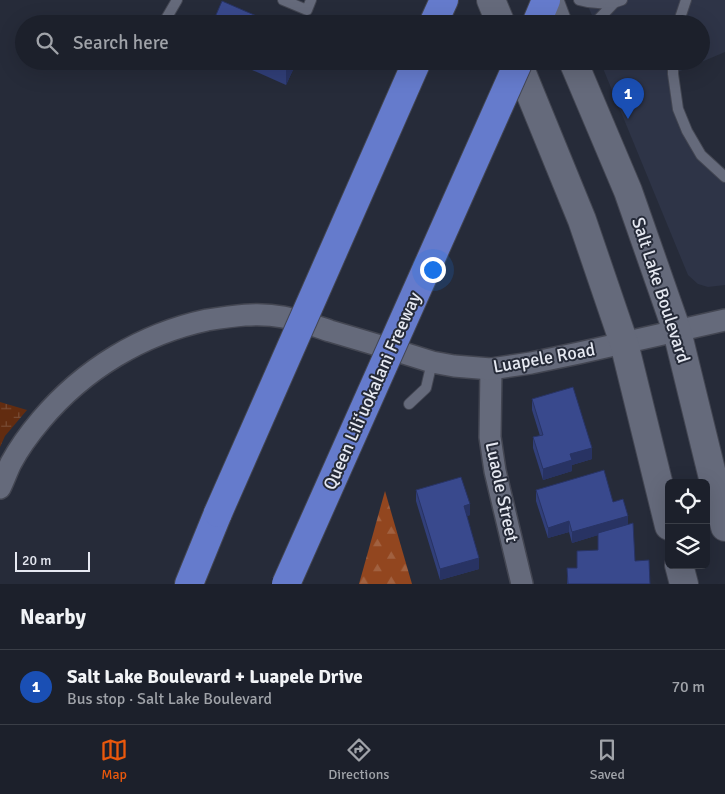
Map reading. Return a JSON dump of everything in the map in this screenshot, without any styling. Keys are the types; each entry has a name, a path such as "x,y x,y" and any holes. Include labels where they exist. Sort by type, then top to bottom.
{"highway":[{"path":"437,15 444,0"},
{"path":"540,15 548,0"},
{"path":"189,584 218,512 413,70"},
{"name":"Queen Liliʻuokalani Freeway","path":"286,584 514,70"}],"main road":[{"path":"491,0 497,15"},
{"path":"548,0 554,15"},
{"path":"522,70 582,220 624,343 669,524"},
{"name":"Salt Lake Boulevard","path":"577,70 628,191 677,331 725,527"},
{"path":"680,569 684,584"}],"street":[{"name":"Luapele Road","path":"0,488 11,462 28,435 52,408 98,367 139,343 192,324 217,318 248,315 284,317 432,362 491,369 531,363 725,320"},
{"name":"Luaole Street","path":"491,369 490,437 495,471 522,584"}],"lane":[{"path":"168,15 177,0"},
{"path":"283,0 307,10 311,0"},
{"path":"579,0 586,2 618,1"},
{"path":"681,15 686,0"},
{"path":"603,15 618,1"},
{"path":"673,70 678,109 687,131 701,155 725,177"},
{"path":"409,404 426,388 432,362"}],"shaded area":[{"path":"585,0 725,0 725,52 710,58 710,15 592,15"},
{"path":"604,70 682,70 673,74 687,131 725,177 725,285 708,287 698,284 688,275"}],"green space":[{"path":"0,402 27,410 5,436 0,447"},
{"path":"385,491 412,584 359,584"}],"building":[{"path":"222,1 254,15 216,15"},
{"path":"573,387 592,448 570,454 572,460 543,469 533,437 543,435 532,399"},
{"path":"604,470 613,502 623,499 628,516 572,532 569,521 548,528 536,490"},
{"path":"461,477 470,504 464,506 479,558 440,569 416,490"},
{"path":"633,523 635,561 649,560 650,584 568,584 567,568 577,568 577,551 598,550 598,533"}],"place":[{"name":"Salt Lake Boulevard + Luapele Drive","path":"628,119"}]}
